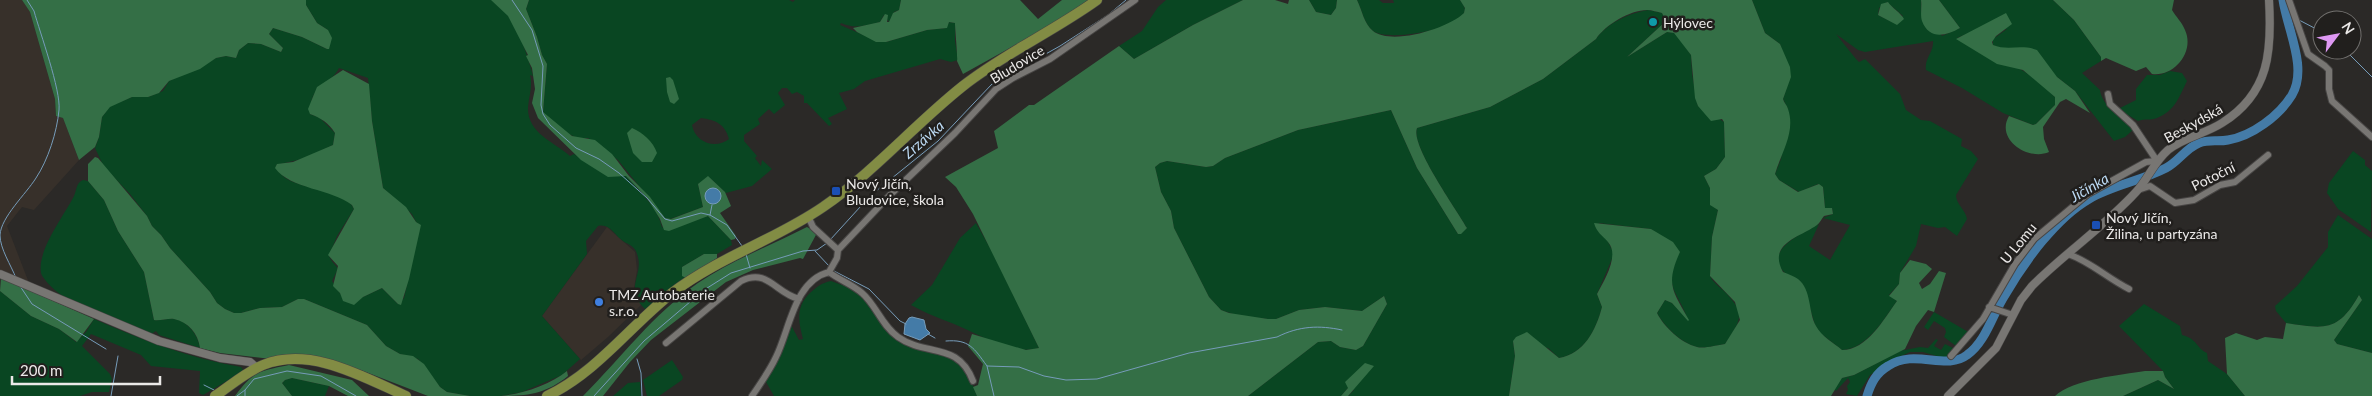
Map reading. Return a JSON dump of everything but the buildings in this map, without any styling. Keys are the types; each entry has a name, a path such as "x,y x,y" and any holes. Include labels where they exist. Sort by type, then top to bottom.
{"main road":[{"path":"547,396 577,378 672,293 718,264 808,216 858,180 938,107 973,78 1097,0"},
{"path":"217,394 256,368 284,360 309,360 347,370 387,392 406,396"}],"street":[{"name":"Bludovice","path":"829,272 837,258 837,248 890,194 955,134 996,89 1050,59 1135,0"},
{"name":"Beskydská","path":"2108,94 2110,104 2134,125 2155,163 2170,149 2184,140 2223,123 2245,105 2267,66 2272,40 2269,0"},
{"path":"2289,0 2308,54 2328,70 2332,101 2372,137"},
{"name":"Potoční","path":"2139,188 2150,186 2175,203 2194,200 2220,185 2235,182 2268,155"},
{"name":"U Lomu","path":"1951,356 1983,319 2015,264 2034,239 2095,190 2146,162 2155,163"},
{"path":"1948,396 1996,348 2021,300 2032,286 2139,188 2155,163"},
{"path":"808,216 812,226 837,248"},
{"path":"2068,254 2088,262 2112,281 2129,289"},
{"path":"752,396 776,357 798,299 817,277 829,272 862,293 886,326 897,337 950,354 962,362 970,372 973,382"},
{"path":"0,274 159,341 220,358 250,362 256,368"},
{"path":"666,343 741,281 749,278 760,277 773,284 786,295 798,299"},
{"path":"1989,307 2013,315"}],"shaded area":[{"path":"0,0 22,0 30,12 55,99 56,116 63,118 79,160 34,210 22,207 7,226 29,283 0,272"},
{"path":"607,227 635,252 637,270 634,288 641,305 581,360 542,316"}],"green space":[{"path":"22,0 306,0 306,5 317,23 328,30 332,38 329,49 327,49 302,37 273,28 269,34 283,48 281,52 261,44 248,43 239,50 236,58 226,56 216,58 200,69 169,81 159,93 148,97 132,97 110,107 102,117 99,137 95,147 79,160 63,118 56,116 55,99 30,12"},
{"path":"306,0 493,0 512,21 526,52 533,76 530,75 529,116 536,130 570,156 574,154 608,176 626,176 652,206 660,219 662,227 671,230 681,224 708,216 731,240 732,245 717,254 704,254 682,267 686,278 645,309 639,301 635,288 639,268 636,251 606,226 598,226 586,241 587,254 542,316 580,359 562,375 522,392 501,396 470,396 447,392 440,387 418,359 400,354 386,346 367,325 304,299 298,299 282,307 260,308 241,313 234,313 225,309 217,303 210,292 170,248 130,194 104,167 95,148 102,117 110,106 132,97 148,97 163,91 169,81 216,58 226,56 236,58 239,50 248,43 261,44 281,52 283,48 269,34 273,28 302,37 327,49 328,30 317,23 306,5","holes":["339,68 368,78 372,121 383,188 412,214 420,225 404,298 398,304 382,288 363,297 342,296 332,281 337,267 329,256 337,236 354,209 342,197 289,180 282,175 276,165 306,158 333,145 335,133 320,118 310,114 311,103 316,91 330,80"]},
{"path":"491,0 529,0 526,9 547,64 543,112 572,136 595,140 612,154 629,176 650,197 665,218 671,219 703,207 698,184 708,176 725,192 731,206 720,213 736,236 735,239 731,240 708,216 669,231 664,230 660,219 647,198 626,176 608,177 581,160 538,118 532,103 535,89 532,68 526,56 528,55 508,16"},
{"path":"529,0 789,0 793,2 795,0 901,0 899,10 894,12 889,22 884,15 880,22 869,25 855,26 841,23 840,25 880,42 886,42 927,30 946,28 949,22 955,23 958,60 951,62 940,59 865,81 854,89 839,93 847,109 828,118 832,124 829,126 807,103 804,103 804,96 797,92 792,94 787,88 782,88 778,93 785,105 774,114 769,109 758,119 760,124 744,135 744,141 757,156 755,158 761,166 762,160 772,169 752,186 726,193 711,179 698,184 703,207 670,219 665,218 618,160 588,138 577,138 565,132 543,113 547,64 526,9","holes":["701,118 722,126 729,139 718,144 701,140 692,125"]},
{"path":"901,0 1020,0 1038,19 1062,0 1088,0 1057,22 963,74 957,61 955,23 949,22 947,28 927,30 886,42 876,42 853,28 880,22 885,14 888,15 887,22 889,22 893,13 899,10"},
{"path":"1166,0 1243,0 1193,25 1134,59 1119,46 1142,31 1158,7"},
{"path":"1243,0 1275,0 1288,4 1289,0 1309,0 1316,12 1331,15 1336,8 1337,0 1357,0 1365,21 1370,28 1382,35 1393,37 1420,33 1457,19 1464,13 1465,8 1460,0 1752,0 1765,33 1780,44 1790,67 1791,77 1783,99 1790,118 1789,134 1775,174 1779,180 1798,192 1819,184 1823,187 1825,208 1832,208 1833,214 1824,216 1817,225 1788,242 1779,254 1779,262 1783,272 1796,278 1806,289 1818,330 1842,350 1851,349 1859,345 1874,332 1897,301 1889,296 1899,284 1900,273 1910,260 1926,264 1932,269 1919,283 1922,289 1930,284 1939,271 1946,273 1934,312 1928,310 1916,326 1905,349 1854,375 1842,378 1831,396 1509,396 1515,356 1513,341 1516,337 1527,332 1559,358 1568,356 1582,346 1588,340 1596,324 1602,307 1597,294 1610,268 1612,254 1611,247 1598,232 1594,223 1651,229 1673,242 1680,252 1673,272 1673,288 1689,320 1672,303 1665,300 1657,313 1669,329 1685,342 1700,347 1725,344 1740,320 1735,302 1710,276 1712,237 1718,210 1710,205 1710,188 1704,176 1716,169 1725,157 1724,122 1722,119 1711,121 1698,106 1695,98 1691,55 1674,33 1667,32 1627,57 1666,21 1662,13 1647,10 1618,19 1596,39 1543,79 1490,107 1417,128 1420,148 1427,162 1467,228 1461,234 1458,234 1417,168 1391,110 1298,130 1225,158 1213,166 1206,167 1167,161 1155,167 1161,192 1171,211 1174,228 1209,297 1221,310 1229,313 1276,319 1299,310 1325,307 1362,311 1384,296 1387,304 1363,346 1356,350 1340,347 1331,341 1318,342 1248,396 977,396 973,387 978,385 983,364 968,346 972,334 1026,350 1039,348 973,214 956,187 945,177 998,148 994,131 1029,105 1034,105 1119,46 1134,59 1193,25"},
{"path":"1309,0 1337,0 1336,8 1331,15 1316,12"},
{"path":"1357,0 1379,0 1383,3 1394,3 1393,0 1460,0 1465,10 1461,17 1438,28 1407,34 1381,34 1373,31 1367,25"},
{"path":"1752,0 1921,0 1921,12 1942,36 1960,28 1939,0 2053,0 2074,20 2101,57 2101,61 2082,73 2100,90 2101,96 2109,107 2134,129 2125,137 2114,141 2075,91 2057,77 1993,45 1993,39 2007,29 1969,33 1957,38 2022,70 2055,97 2055,105 2033,125 2003,113 1962,88 1926,70 1926,62 1932,49 1933,41 1865,52 1858,50 1836,34 1859,62 1865,59 1900,94 1906,110 1921,120 1930,121 1962,139 1961,146 1971,151 1978,159 1956,195 1957,201 1967,219 1957,236 1945,227 1938,228 1921,224 1916,246 1900,273 1899,284 1889,295 1897,301 1867,339 1851,348 1842,350 1820,333 1815,325 1804,288 1783,271 1779,263 1782,249 1789,242 1819,224 1809,246 1830,260 1850,225 1823,218 1833,214 1832,208 1825,208 1823,187 1818,184 1799,192 1779,180 1775,174 1781,159 1788,109 1783,99 1790,77 1780,44 1765,33","holes":["1887,2 1903,16 1894,23 1878,15 1879,8"]},
{"path":"1921,0 1939,0 1960,28 1949,33 1933,34 1925,27 1922,21"},
{"path":"2053,0 2174,0 2172,10 2184,27 2187,38 2185,54 2175,67 2160,74 2152,74 2146,67 2136,71 2106,58 2101,61 2101,57 2074,20"},
{"path":"1888,2 1904,19 1897,25 1878,15 1881,4"},
{"path":"1648,10 1662,13 1666,21 1627,57 1667,32 1674,33 1679,37 1691,55 1692,74 1698,106 1724,122 1725,157 1716,169 1704,176 1710,188 1710,204 1718,210 1712,237 1710,276 1730,298 1739,316 1735,328 1725,344 1703,348 1691,345 1674,333 1657,313 1665,300 1672,303 1688,320 1672,282 1674,265 1679,252 1651,229 1599,223 1614,254 1597,294 1602,307 1588,340 1575,352 1559,358 1548,348 1513,341 1515,356 1509,396 1348,396 1354,390 1348,388 1341,396 1248,396 1318,342 1331,341 1340,347 1356,350 1363,346 1387,304 1384,296 1362,311 1325,307 1299,310 1276,319 1239,316 1221,310 1209,297 1174,228 1171,211 1161,192 1155,167 1167,161 1206,167 1213,166 1225,158 1298,130 1391,110 1417,168 1458,234 1467,228 1420,148 1417,128 1490,107 1543,79 1596,39 1606,28 1627,16"},
{"path":"2006,13 2012,24 1996,36 1992,42 1993,45 2037,50 2057,77 2075,91 2090,113 2066,99 2060,102 2043,127 2044,139 2049,152 2032,154 2016,146 2010,140 2006,125 2009,116 2033,125 2036,124 2055,105 2055,97 2023,70 1997,64 1956,39"},
{"path":"343,70 369,84 372,121 383,188 406,207 416,222 421,225 401,305 382,288 363,297 354,305 343,301 340,293 333,286 338,266 328,255 354,209 352,205 334,195 301,185 282,175 275,168 277,164 293,162 333,145 335,133 333,129 318,117 310,114 308,109 317,87"},
{"path":"2170,71 2182,73 2187,81 2176,103 2168,112 2154,119 2138,121 2118,109 2136,100 2136,89 2147,75 2160,75"},
{"path":"670,77 673,80 679,99 674,104 670,102 667,92 666,78"},
{"path":"632,128 644,135 653,145 657,153 652,162 642,162 633,153 627,133"},
{"path":"2353,151 2365,160 2365,165 2372,171 2371,232 2338,209 2327,193 2329,183"},
{"path":"95,157 98,158 147,216 152,226 210,292 217,303 225,309 234,313 241,313 260,308 282,307 298,299 304,299 367,325 386,346 400,354 413,356 424,364 440,387 447,392 470,396 428,396 358,369 220,353 200,348 192,329 179,320 154,320 144,272 118,231 104,200 88,181 88,164"},
{"path":"83,180 88,181 104,200 118,231 144,272 154,320 172,319 184,323 192,329 200,348 159,335 156,331 151,334 65,297 45,279 41,273 43,254 52,233 74,196 78,185"},
{"path":"2338,215 2372,239 2372,353 2337,344 2334,340 2362,300 2359,295 2344,316 2337,322 2321,327 2286,323 2276,311 2275,306 2297,286 2328,247 2328,232"},
{"path":"976,223 994,255 1039,348 1028,350 1006,347 911,305 932,285 960,238"},
{"path":"807,227 817,233 803,259 800,258 753,270 726,282 651,340 630,362 603,396 583,396 652,322 682,295 724,267"},
{"path":"704,254 717,254 717,258 686,278 682,276 682,267"},
{"path":"1,278 94,319 77,342 59,329 31,316 0,291"},
{"path":"831,281 853,289 861,296 889,333 958,362 970,377 977,396 774,396 765,380 791,325 799,340 803,339 799,320 802,303 817,287"},
{"path":"0,291 31,316 59,329 76,342 86,332 94,319 166,348 203,359 241,367 244,371 203,395 199,393 200,371 151,366 141,355 91,334 82,346 110,374 112,379 109,392 92,392 80,396 0,396"},
{"path":"2359,295 2362,300 2334,340 2337,344 2372,353 2372,396 2245,396 2227,374 2225,338 2236,333 2257,340 2265,337 2283,339 2286,323 2321,327 2329,325 2337,322 2344,316"},
{"path":"2144,304 2180,326 2182,335 2194,341 2207,353 2208,361 2227,374 2245,396 2123,396 2158,380 2174,389 2163,371 2119,326"},
{"path":"1934,312 1970,333 1956,346 1944,337 1945,328 1934,321 1928,330 1924,327"},
{"path":"1936,339 1938,340 1934,346 1941,350 1945,344 1955,349 1947,359 1923,352 1910,352 1870,375 1857,396 1846,394 1847,386 1850,382 1848,378 1836,391 1834,388 1842,378 1854,375 1900,351 1920,347 1928,348"},
{"path":"672,360 683,377 682,380 659,396 647,396 643,380"},
{"path":"1365,363 1374,366 1348,396 1341,396 1348,388 1345,382"},
{"path":"289,365 352,380 369,396 348,396 329,386 292,378 282,383 292,396 235,396 247,381 258,373"},
{"path":"567,371 568,376 552,387 536,393 501,396 536,388 552,381"},
{"path":"2145,371 2163,371 2174,389 2158,380 2123,396 2055,396 2073,385 2111,376"},
{"path":"292,378 329,386 325,396 292,396 282,383"},
{"path":"640,382 641,396 613,396 628,383"}],"water":[{"path":"713,188 719,190 721,196 719,202 713,204 707,202 705,196 707,190"},
{"path":"912,317 924,320 926,329 930,333 920,340 904,334 905,324"}],"waterway":[{"path":"16,278 0,240 1,228 9,213 32,184 44,163 54,136 59,110 57,89 49,61 34,11 27,0"},
{"path":"512,0 532,30 543,66 541,105 543,114 550,125 576,148 599,159 619,173 647,198 665,219 672,221 701,213 710,215 727,225 742,246"},
{"name":"Zrzávka","path":"830,240 871,195 938,141 992,84 1060,46 1108,15 1126,0"},
{"name":"Jičínka","path":"1867,396 1877,375 1898,361 1909,359 1950,361 1959,359 1974,349 2031,255 2053,229 2077,207 2098,194 2166,168 2199,143 2237,138 2255,130 2280,110 2292,95 2298,73 2295,48 2283,0"},
{"name":"Jičínka","path":"2285,15 2292,18"},
{"path":"2299,20 2312,27"},
{"path":"2355,60 2372,77"},
{"path":"710,215 712,205"},
{"name":"Zrzávka","path":"594,396 644,341 704,290 731,273 803,251 817,250 827,243"},
{"path":"815,251 829,266"},
{"path":"746,254 750,268"},
{"path":"834,271 869,289 900,321 906,324"},
{"path":"20,286 32,304 106,349"},
{"path":"946,341 966,343 987,366 1019,367 1044,376 1066,380 1097,379 1189,353 1277,337 1301,329 1325,327 1342,330"},
{"path":"928,334 935,338"},
{"path":"111,396 118,356"},
{"path":"637,359 641,373 642,396"},
{"path":"987,366 994,396"},
{"name":"Zrzávka","path":"245,396 245,390 254,379 287,371 321,376 356,396"},
{"path":"204,385 214,390"},
{"path":"237,396 245,390"}],"place":[{"name":"Hýlovec","path":"1653,22"},
{"name":"Nový Jičín, Bludovice, škola","path":"836,191"},
{"name":"Nový Jičín, Žilina, u partyzána","path":"2096,225"},
{"name":"TMZ Autobaterie s.r.o.","path":"599,302"}]}
